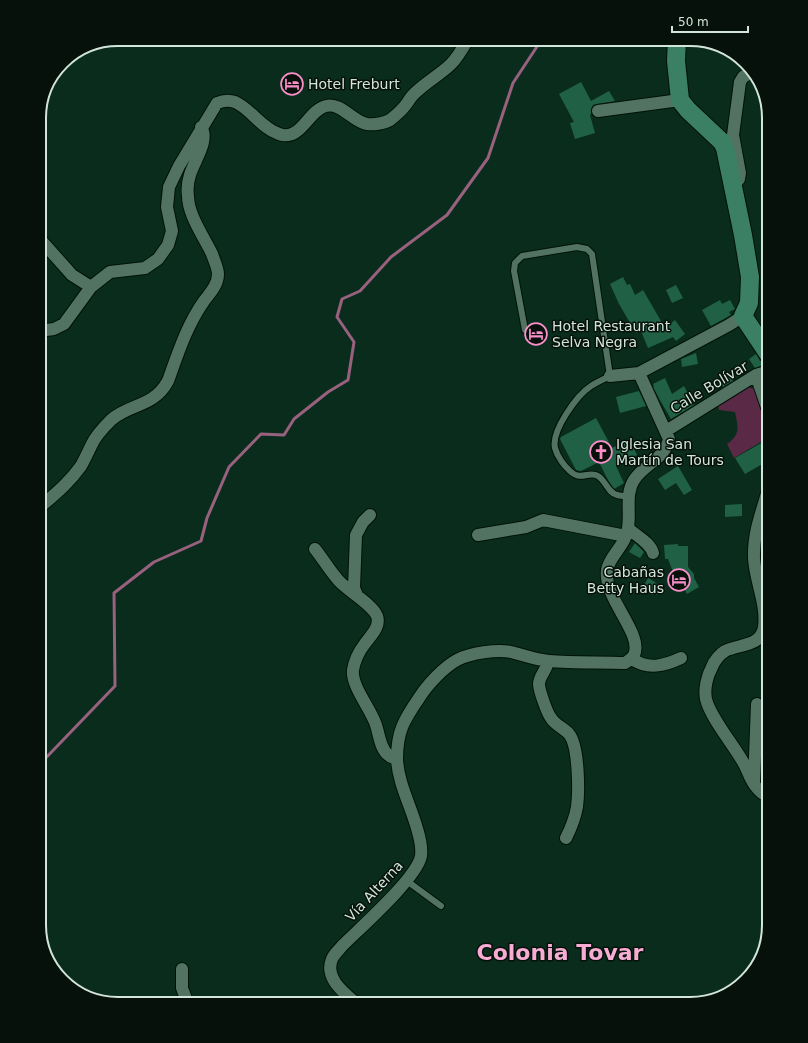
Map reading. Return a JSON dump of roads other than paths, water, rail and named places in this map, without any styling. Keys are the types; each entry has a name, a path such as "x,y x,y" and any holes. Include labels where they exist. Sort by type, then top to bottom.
{"street":[{"path":"46,330 54,329 64,324 91,287 110,272 145,268 158,259 168,245 172,231 167,207 170,187 179,166 217,102 234,102 244,108 269,129 280,135 291,134 300,130 318,110 325,106 332,105 366,124 378,124 389,121 404,108 418,89 450,65 464,46"},
{"path":"610,376 640,373 729,325 743,316 749,303 750,277 725,148 722,142 688,110 680,100 676,61 677,46"},
{"path":"733,186 739,179 740,173 733,135 740,82 743,77 747,74"},
{"path":"598,111 680,100"},
{"path":"46,502 75,474 98,434 111,420 117,415 155,398 165,388 188,330 214,286 218,274 215,261 199,230 188,202 190,175 204,140 204,131 201,127"},
{"path":"46,246 72,275 91,287"},
{"path":"743,316 762,344"},
{"path":"640,373 666,431 669,439 668,446 664,452 634,478 630,487 630,514 627,532 607,569 607,581 615,602 626,621 634,640 636,648 632,659 639,664 651,667 663,666 681,658"},
{"name":"Calle Bolívar","path":"666,431 756,375 762,373"},
{"path":"756,375 762,393"},
{"path":"762,509 757,525 754,547 756,572 762,600"},
{"path":"356,595 354,588 356,535 363,522 370,515"},
{"path":"478,535 526,527 543,520 627,532 648,544 653,553"},
{"path":"315,549 338,580 376,614 378,622 375,631 363,645 356,659 353,669 354,682 370,709 386,754 397,759"},
{"path":"762,633 754,642 725,651 712,667 705,689 706,700 711,713 735,749 754,784 762,793"},
{"name":"Vía Alterna","path":"349,997 342,991 333,979 330,967 332,957 406,881 417,866 421,855 416,824 398,773 397,759 399,734 407,715 421,695 440,673 458,659 474,654 509,652 548,662 625,663 632,659"},
{"path":"548,662 547,668 540,678 539,687 550,718 570,735 575,746 577,765 577,806 566,838"},
{"path":"754,784 757,704"},
{"path":"182,968 182,988 185,997"}],"lane":[{"path":"525,330 514,271 515,263 522,256 577,247 587,249 592,254 610,376 591,385 581,394 568,411 559,428 555,447 564,464 575,476 580,477 594,474 606,482 613,493 629,497"},
{"path":"406,881 441,906"}],"waterway":[{"path":"46,758 115,686 114,593 154,562 201,541 207,518 229,467 261,434 284,435 294,419 328,392 348,380 354,342 337,317 342,299 360,291 391,257 447,215 488,158 513,83 537,46"}],"place":[{"name":"Hotel Freburt","path":"292,84"},
{"name":"Hotel Restaurant Selva Negra","path":"536,334"},
{"name":"Iglesia San Martín de Tours","path":"601,452"},
{"name":"Cabañas Betty Haus","path":"679,580"}],"district":[{"name":"Colonia Tovar","path":"560,952"}]}
